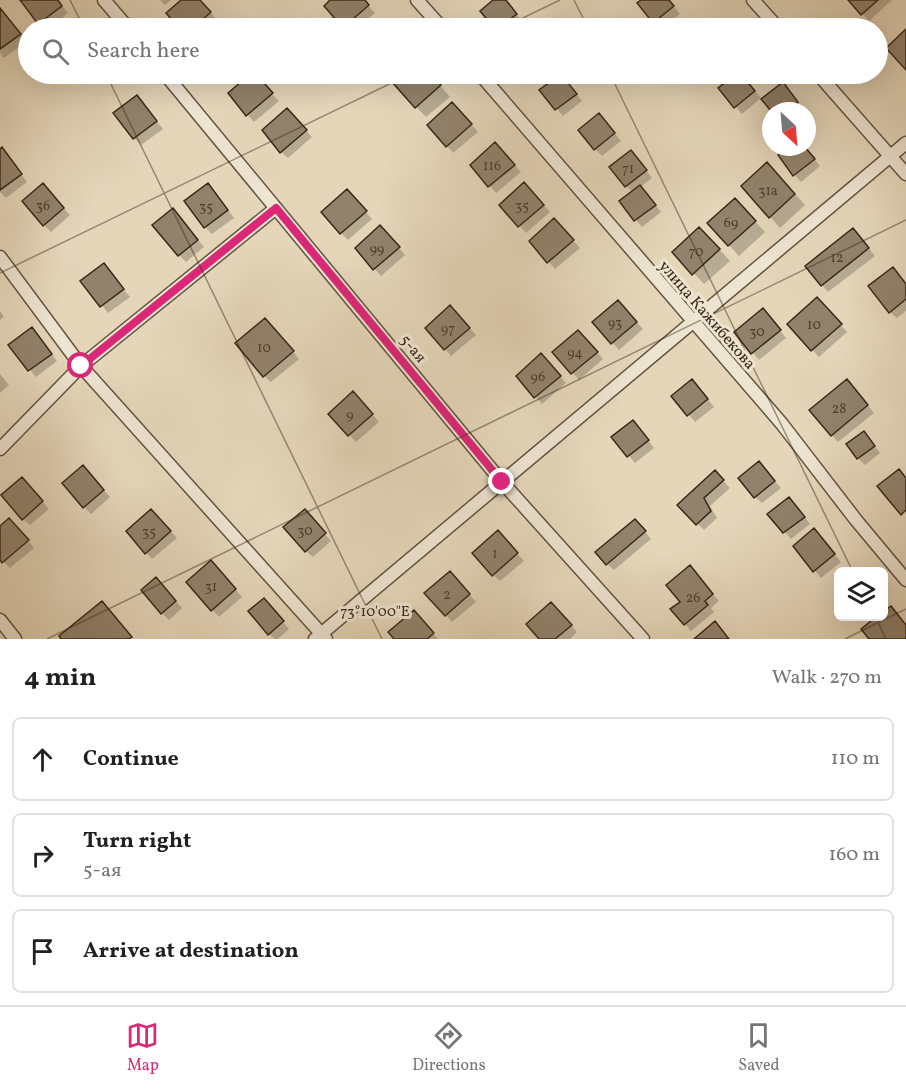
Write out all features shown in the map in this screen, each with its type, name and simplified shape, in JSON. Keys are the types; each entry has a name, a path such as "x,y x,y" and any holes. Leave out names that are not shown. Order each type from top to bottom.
{"street":[{"path":"104,0 119,18"},
{"path":"417,0 433,18"},
{"path":"753,0 769,18"},
{"name":"5-ая","path":"173,84 502,482 643,639"},
{"name":"улица Кажибекова","path":"489,84 782,424 856,520 906,580"},
{"path":"827,84 906,174"},
{"path":"0,257 81,366 321,637 906,143"},
{"path":"0,449 81,366 276,208"},
{"path":"0,620 15,639"}],"building":[{"path":"20,0 58,0 62,6 46,18 34,18"},
{"path":"181,0 200,0 211,12 204,18 170,18 166,13"},
{"path":"330,0 365,0 369,5 354,18 334,18 324,6"},
{"path":"493,0 506,0 517,14 512,18 486,18 480,11"},
{"path":"641,0 669,0 674,6 659,18 649,18 637,3"},
{"path":"848,0 878,0 861,15"},
{"path":"0,8 18,30 18,36 0,49"},
{"path":"906,29 906,70 888,50 888,46"},
{"path":"238,84 265,84 273,93 246,116 228,93"},
{"path":"394,84 440,84 441,85 415,108"},
{"path":"547,84 569,84 577,94 555,110 539,90"},
{"path":"723,84 749,84 755,91 734,108 718,88"},
{"path":"780,84 784,84 798,102 764,102 761,99"},
{"path":"137,95 157,121 133,139 113,113"},
{"path":"452,102 472,124 446,147 427,125"},
{"path":"287,108 307,130 280,153 262,130"},
{"path":"599,113 615,133 594,150 578,130"},
{"path":"495,142 515,165 488,187 470,165"},
{"path":"2,147 22,174 0,190 0,149"},
{"path":"631,150 647,170 625,187 609,167"},
{"path":"779,156 812,156 815,159 793,176"},
{"path":"767,162 795,194 769,218 741,186"},
{"path":"524,182 544,205 518,227 499,205"},
{"path":"43,183 64,208 43,226 22,201"},
{"path":"208,183 228,210 204,228 184,201"},
{"path":"640,185 656,205 634,221 619,201"},
{"path":"347,189 367,211 340,234 321,212"},
{"path":"735,198 756,221 728,246 707,223"},
{"path":"173,208 198,240 178,256 152,225"},
{"path":"554,218 574,240 547,263 529,241"},
{"path":"380,225 400,247 373,270 355,248"},
{"path":"699,227 720,249 692,275 672,252"},
{"path":"853,228 869,248 821,286 805,266"},
{"path":"104,263 124,289 100,307 80,281"},
{"path":"893,267 906,284 906,299 889,313 868,286"},
{"path":"817,297 842,324 811,351 787,324"},
{"path":"618,300 637,322 611,344 592,322"},
{"path":"450,305 470,328 444,350 425,328"},
{"path":"763,308 781,330 751,354 734,332"},
{"path":"265,318 294,351 263,377 235,343"},
{"path":"32,327 52,354 28,371 8,345"},
{"path":"578,330 598,352 571,374 552,352"},
{"path":"541,353 561,376 534,398 516,376"},
{"path":"692,379 708,399 687,416 671,396"},
{"path":"847,379 868,405 831,436 809,410"},
{"path":"353,391 373,414 348,436 328,414"},
{"path":"633,420 649,440 627,457 611,437"},
{"path":"864,431 875,446 857,459 846,444"},
{"path":"759,461 775,481 754,498 738,478"},
{"path":"83,465 104,490 83,508 62,483"},
{"path":"899,469 906,478 906,510 901,515 877,486"},
{"path":"715,470 724,480 704,498 711,511 696,525 677,505"},
{"path":"22,477 43,501 22,520 1,495"},
{"path":"789,497 805,517 783,533 767,514"},
{"path":"151,509 171,531 145,554 126,531"},
{"path":"305,509 326,533 305,552 283,527"},
{"path":"9,518 29,540 2,563 0,560 0,526"},
{"path":"635,519 646,531 606,565 595,552"},
{"path":"814,528 835,554 813,572 793,546"},
{"path":"498,530 518,553 492,576 472,553"},
{"path":"211,560 236,589 211,611 186,582"},
{"path":"690,565 713,594 705,601 708,605 684,625 670,609 680,602 666,585"},
{"path":"450,571 470,594 445,616 424,593"},
{"path":"156,577 176,601 161,614 141,590"},
{"path":"264,598 284,621 268,635 248,611"},
{"path":"102,601 132,637 129,639 61,639 59,636"},
{"path":"551,602 572,625 555,639 539,639 526,624"},
{"path":"891,606 906,625 906,639 869,639 861,629 871,621 888,621 888,608"},
{"path":"414,610 434,633 427,639 394,639 388,632"},
{"path":"715,621 729,639 694,639"}],"route":[{"path":"81,366 276,208 502,482"}]}
